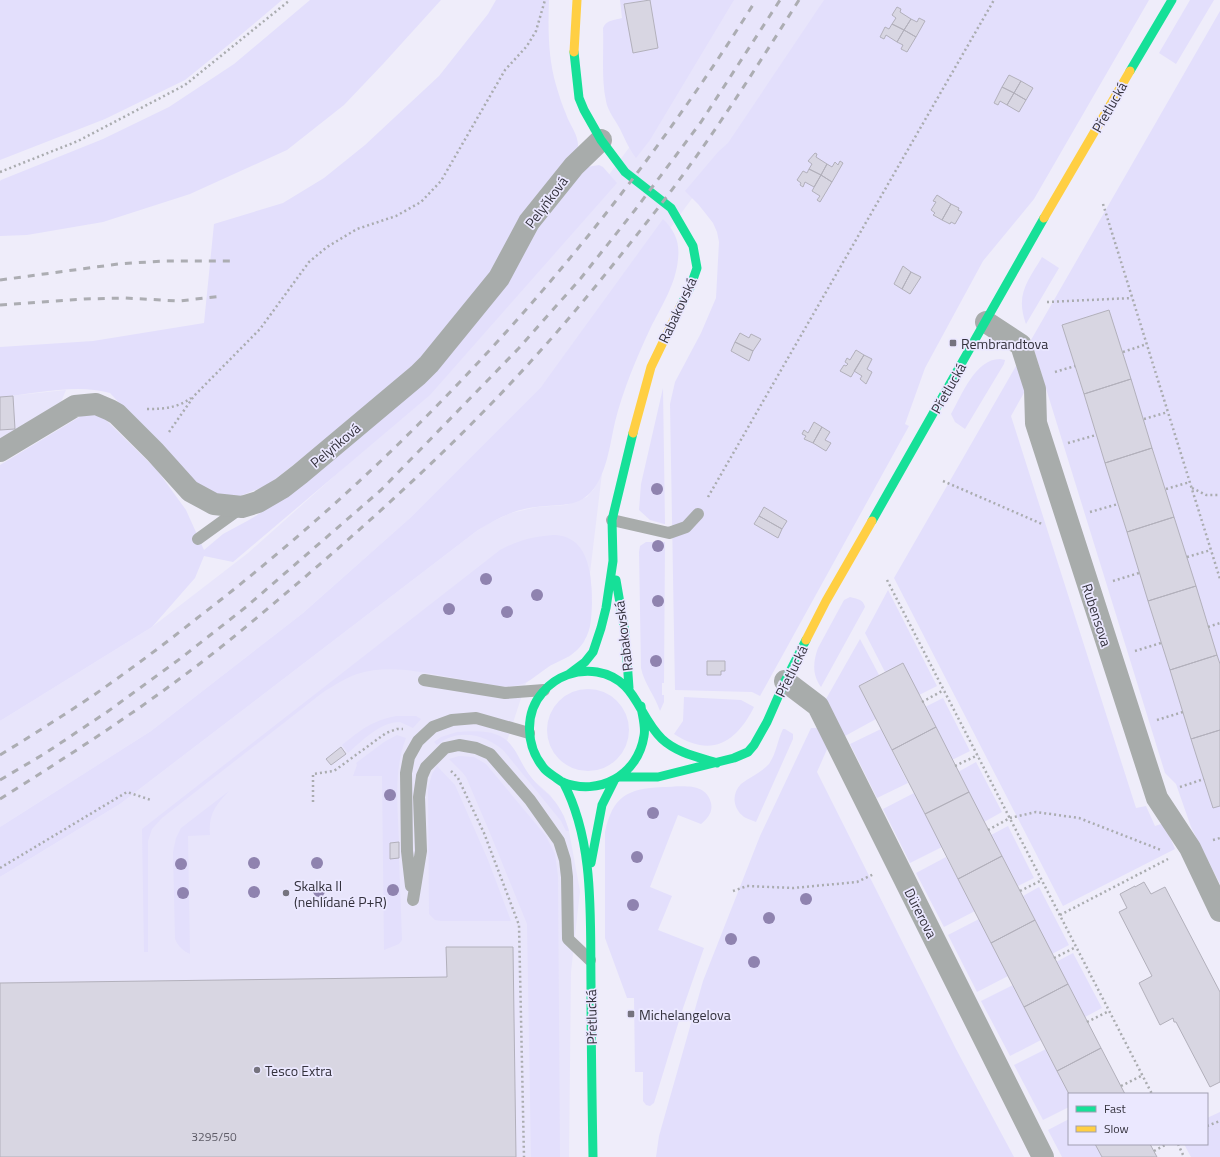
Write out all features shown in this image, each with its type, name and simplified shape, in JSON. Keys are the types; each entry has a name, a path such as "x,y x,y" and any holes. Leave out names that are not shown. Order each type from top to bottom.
{"main road":[{"name":"Rabakovská","path":"576,0 574,56 579,98 584,110 601,140 625,172 671,208 693,246 697,268 690,288 651,367 635,423 612,520 613,561 625,632 629,688"},
{"name":"Přetlucká","path":"617,779 671,775 740,756 752,748 759,738 785,681 830,595 1031,241 1172,0"},
{"name":"Rabakovská","path":"569,674 585,662 593,652 606,608 613,561"},
{"name":"Přetlucká","path":"641,706 646,733 643,747 634,764 617,779 607,784 590,788 572,786 563,782 548,772 541,765 533,750 529,734 529,725 533,708 544,690 552,682 569,674 579,671 600,672 617,679 629,688 641,706 651,726 662,740 684,752 717,763"},
{"name":"Přetlucká","path":"589,876 602,805 617,779"},
{"name":"Přetlucká","path":"563,782 570,797 580,830 589,876 593,1157"}],"street":[{"name":"Pelyňková","path":"0,451 75,406 96,404 117,414 155,452 190,491 214,504 242,507 258,502 294,479 418,375 429,364 499,278 529,222 574,166 601,140"},
{"name":"Rubensova","path":"986,322 1021,345 1035,389 1036,423 1157,798 1182,852 1220,911"},
{"name":"Dürerova","path":"785,681 818,706 1043,1157"}],"lane":[{"path":"198,539 242,507"},
{"path":"612,520 668,533 686,527 698,514"},
{"path":"424,680 505,693 544,690"},
{"path":"529,734 476,718 452,720 433,727 418,741 409,757 405,792 407,851 413,900 421,851 419,797 422,776 426,767 446,748 459,745 476,748 490,754 530,800 559,841 567,877 568,939 590,961"}],"path":[{"path":"0,168 1,171 99,131 185,85 290,0"},
{"path":"155,452 194,396 260,329 309,262 327,247 357,229 396,216 421,202 441,181 505,70 528,46 536,31 545,0"},
{"path":"698,514 994,0"},
{"path":"1103,204 1220,579"},
{"path":"1047,302 1132,298"},
{"path":"1122,352 1147,344"},
{"path":"1062,370 1075,366"},
{"path":"110,410 164,409 182,404 194,396"},
{"path":"1144,419 1168,412"},
{"path":"1084,438 1096,435"},
{"path":"943,481 1072,536"},
{"path":"1166,489 1190,482"},
{"path":"1191,488 1206,494 1220,495"},
{"path":"1105,508 1118,504"},
{"path":"1187,557 1211,550"},
{"path":"1128,576 1139,573"},
{"path":"888,580 1152,1093"},
{"path":"1208,627 1220,624"},
{"path":"1149,646 1161,643"},
{"path":"922,702 944,690"},
{"path":"1170,716 1183,712"},
{"path":"313,802 313,774 334,771 386,733 396,729 405,729"},
{"path":"955,766 978,755"},
{"path":"448,768 458,778 484,833 520,925 524,1157"},
{"path":"1192,784 1204,780"},
{"path":"0,868 126,792 151,800"},
{"path":"988,830 1010,818 1036,812 1079,818 1182,852"},
{"path":"1060,915 1182,852 1220,838"},
{"path":"733,891 748,886 793,888 857,882 896,863"},
{"path":"1020,892 1042,880"},
{"path":"1054,958 1076,947"},
{"path":"1087,1022 1109,1011"},
{"path":"1121,1086 1143,1075"},
{"path":"1208,1126 1220,1121"},
{"path":"1154,1151 1165,1145"},
{"path":"1178,1145 1184,1157"}],"shaded area":[{"path":"0,0 282,0 185,80 105,119 0,160"},
{"path":"310,0 441,0 344,105 287,150 190,194 103,222 27,235 0,236 1,180 103,139 169,107 234,64"},
{"path":"496,0 549,0 549,43 551,64 563,107 576,135 578,148 493,272 420,365 268,485 240,496 211,494 191,480 110,393 97,390 70,389 0,397 0,347 93,341 204,323 214,224 283,203 324,178 365,145 439,76 488,14"},
{"path":"620,0 647,0 625,4 634,53 658,48 650,0 734,0 650,140 636,158 608,109 604,92 603,28 606,23 622,18"},
{"path":"730,0 825,0 704,182 666,234 541,387 410,518 303,613 151,731 0,827 0,721 152,627 248,553 358,455 602,184 640,133"},
{"path":"824,0 1149,0 1034,199 983,261 925,368 905,424 909,426 760,696 752,692 675,690 670,404 675,382 701,333 716,298 719,242 713,223 698,204 685,191 718,152 728,143"},
{"path":"1190,0 1214,0 1176,64 1159,53"},
{"path":"1220,11 1220,664 1109,310 1062,325 1170,670 1220,806 1220,884 1191,827 1176,784 1165,773 1031,340"},
{"path":"599,165 603,167 617,183 430,395 233,562 204,556 195,578 152,627 0,721 0,465 86,413 93,412 105,419 157,470 186,510 204,550 223,534 273,505 423,381 534,225 587,167"},
{"path":"663,219 674,232 676,237 678,247 677,268 671,286 645,340 626,386 618,410 603,471 594,488 588,495 570,504 528,508 513,512 478,530 120,804 0,877 0,827 151,731 303,613 410,518 541,387"},
{"path":"1042,257 1059,268 1026,324 1022,304 1023,296 1028,281"},
{"path":"1000,359 1005,360 1004,364 965,429 955,422 951,414 976,371 991,361"},
{"path":"1016,366 1019,369 1025,391 1011,416 1136,808 1146,806 1155,826 1164,823 1175,849 1063,906 894,578"},
{"path":"663,388 665,524 650,520 639,510 641,484"},
{"path":"66,390 61,402 52,411 0,443 0,397"},
{"path":"602,473 590,573 592,595 591,618 584,642 570,656 551,665 526,683 507,741 516,752 521,764 531,778 550,795 564,816 569,831 580,891 571,972 569,1157 0,1157 0,877 120,804 478,530 511,513 537,507 566,505 587,497 594,489"},
{"path":"553,535 565,537 574,542 581,549 586,558 589,569 592,592 591,622 587,636 581,646 573,654 548,667 531,680 520,685 498,686 422,672 390,669 368,671 357,674 322,693 162,818 152,829 148,841 148,952 144,952 142,829 500,550 525,540"},
{"path":"646,542 665,542 664,683 662,683 662,695 664,695 664,702 660,711 642,674 641,668 639,552 640,546"},
{"path":"888,590 937,686 919,695 885,672 865,633"},
{"path":"850,597 861,601 865,607 821,687 816,678 814,668 818,648 844,600"},
{"path":"860,639 879,675 859,686 876,719 845,736 826,699"},
{"path":"580,689 596,689 611,696 622,707 629,722 629,738 626,746 617,759 604,768 596,771 580,771 565,764 554,753 547,738 547,722 554,707 565,696"},
{"path":"684,697 741,700 754,707 739,730 731,738 721,743 700,745 687,741 674,734 683,721"},
{"path":"943,698 970,751 952,760 925,707"},
{"path":"396,716 416,716 421,719 413,728 400,722 379,728 348,753 342,745 373,723"},
{"path":"811,728 821,728 828,747 817,772 956,1049 1014,1157 656,1157 659,1136 703,981 760,836"},
{"path":"783,729 793,734 793,739 756,822 744,817 737,810 735,801 736,792 741,784 763,770 769,764 774,755"},
{"path":"881,729 908,783 877,798 850,744"},
{"path":"473,731 495,734 510,744 533,780 552,798 558,806 569,831 566,831 561,821 504,751 497,745 488,740 471,735 454,736 437,745 434,742 441,737 457,732"},
{"path":"397,735 406,738 399,763 397,790 399,842 390,843 390,858 399,858 402,940 399,944 384,950 382,776 353,776 357,765 356,763 384,742"},
{"path":"459,756 474,757 486,764 546,836 555,854 558,876 560,1157 531,1157 527,924 466,777 449,759"},
{"path":"976,762 1002,812 984,822 958,772"},
{"path":"437,766 455,785 488,860 511,921 441,921 435,920 429,914 428,789 432,774"},
{"path":"684,786 698,788 704,791 708,796 711,803 711,809 709,815 701,824 678,815 650,887 672,896 658,930 704,948 682,1011 654,1103 650,1106 646,1105 643,1101 643,1072 635,1072 634,998 627,998 605,938 605,832 612,810 617,802 623,797 639,790"},
{"path":"229,791 214,810 210,821 210,835 188,836 190,954 181,948 175,939 173,852 176,838 181,828"},
{"path":"914,793 942,847 910,863 883,809"},
{"path":"1008,826 1034,878 1018,886 991,835"},
{"path":"946,857 975,911 944,927 916,873"},
{"path":"1039,887 1069,945 1052,954 1023,896"},
{"path":"979,919 1008,976 977,992 948,935"},
{"path":"1073,953 1102,1008 1085,1017 1056,962"},
{"path":"1013,985 1041,1040 1010,1056 981,1001"},
{"path":"1046,1049 1068,1093 1068,1108 1043,1120 1014,1065"},
{"path":"1220,1112 1220,1157 1191,1157 1185,1145 1208,1145 1208,1118"},
{"path":"1068,1120 1068,1145 1096,1145 1102,1157 1062,1157 1048,1130"}],"building":[{"path":"650,0 658,48 633,53 624,4"},
{"path":"897,7 901,9 900,12 911,19 904,30 892,24 896,18 892,15"},
{"path":"919,18 925,21 916,37 904,30 911,19 917,22"},
{"path":"892,24 904,30 897,42 886,35 884,39 880,37 885,27 889,29"},
{"path":"904,30 916,37 907,52 901,49 903,45 897,42"},
{"path":"1009,75 1021,81 1014,93 1002,87"},
{"path":"1021,81 1033,88 1026,100 1014,93"},
{"path":"1002,87 1014,93 1007,105 1000,101 998,105 994,103"},
{"path":"1014,93 1026,100 1019,112 1007,105"},
{"path":"815,153 817,154 816,157 827,164 821,175 809,169 812,164 808,161"},
{"path":"840,161 843,163 832,182 821,175 827,164 832,167 835,162 838,165"},
{"path":"809,169 821,175 814,187 805,182 803,187 797,180 803,171 807,173"},
{"path":"821,175 832,182 820,202 817,200 820,196 812,191"},
{"path":"937,195 951,204 942,220 933,215 935,213 931,210 936,202 933,201"},
{"path":"951,204 959,208 958,210 962,212 955,224 951,222 950,224 942,220"},
{"path":"903,266 911,272 902,289 894,284"},
{"path":"911,272 921,277 910,294 902,289"},
{"path":"1109,310 1131,379 1084,394 1062,325"},
{"path":"740,333 749,338 751,334 761,339 753,351 735,342"},
{"path":"735,342 753,351 749,361 731,351"},
{"path":"856,350 864,355 851,377 840,371 844,365 846,366 848,364 845,362 847,358 850,360"},
{"path":"864,355 872,359 867,369 872,372 866,384 860,379 862,376 854,371"},
{"path":"1131,379 1152,448 1105,463 1084,394"},
{"path":"13,396 15,429 0,430 0,397"},
{"path":"814,422 822,427 813,443 804,439 806,436 802,434 804,430 808,433"},
{"path":"822,427 830,432 825,440 831,443 826,451 813,443"},
{"path":"1152,448 1174,517 1127,532 1105,463"},
{"path":"764,507 787,521 782,529 759,516"},
{"path":"759,516 782,529 778,538 754,524"},
{"path":"1174,517 1196,586 1148,601 1127,532"},
{"path":"1196,586 1217,655 1170,670 1148,601"},
{"path":"1217,655 1220,664 1220,730 1191,739 1170,670"},
{"path":"707,661 725,661 725,671 721,671 721,675 707,675"},
{"path":"903,663 936,727 892,750 859,686"},
{"path":"936,727 969,792 925,814 892,750"},
{"path":"1220,730 1220,806 1213,808 1191,739"},
{"path":"341,747 346,754 331,765 326,759"},
{"path":"969,792 1002,856 958,879 925,814"},
{"path":"399,842 399,858 390,859 390,843"},
{"path":"1002,856 1035,920 991,943 958,879"},
{"path":"1144,882 1151,894 1165,887 1220,992 1220,1082 1210,1087 1176,1022 1174,1022 1173,1018 1160,1025 1139,983 1152,976 1119,912 1127,908 1120,894"},
{"path":"1035,920 1068,984 1024,1007 991,943"},
{"name":"Tesco Extra","path":"446,947 513,947 516,1157 0,1157 0,983 447,977"},
{"path":"1068,984 1101,1048 1057,1071 1024,1007"},
{"path":"1101,1048 1124,1093 1068,1093 1057,1071"},
{"path":"1096,1145 1151,1145 1157,1157 1102,1157"}],"railway":[{"path":"0,755 91,697 196,619 278,553 356,484 432,411 504,335 572,255 637,173 699,88 756,0"},
{"path":"0,780 44,754 107,712 181,658 246,607 381,490 519,348 581,278 635,210 701,122 780,0"},
{"path":"0,799 73,753 120,721 216,651 324,561 447,449 505,389 562,326 668,195 726,113 799,0"},
{"path":"0,280 118,264 163,261 232,261"},
{"path":"0,305 84,299 124,298 179,301 223,296"}],"traffic: fast":[{"path":"1130,71 1172,0"},
{"path":"574,52 579,98 601,140 625,172 671,208 693,246 697,268 690,288 681,305"},
{"path":"872,521 1044,218"},
{"path":"569,674 585,662 593,652 601,628 606,608 613,561 612,520 633,433"},
{"path":"616,580 625,632 629,688"},
{"path":"620,777 658,777 734,758 748,752 754,745 767,722 785,681 806,640"},
{"path":"641,706 641,710 644,721 644,736 640,750 634,762 625,772 615,779 590,787 576,786 562,782 544,768 537,759 533,749 530,730 530,719 537,700 548,686 561,678 567,675 589,671 610,676 621,682 629,690 635,699 641,709 647,719 654,730 668,744 688,754 717,763"},
{"path":"591,863 602,805 614,781"},
{"path":"563,782 573,805 581,830 589,881 591,933 593,1157"}],"traffic: slow":[{"path":"574,52 577,0"},
{"path":"1044,218 1130,71"},
{"path":"633,433 651,367 681,305"},
{"path":"806,640 826,601 872,521"}],"place":[{"name":"Rembrandtova","path":"953,343"},
{"name":"Skalka II (nehlídané P+R)","path":"286,893"},
{"name":"Michelangelova","path":"631,1014"},
{"name":"Tesco Extra","path":"257,1070"}]}
